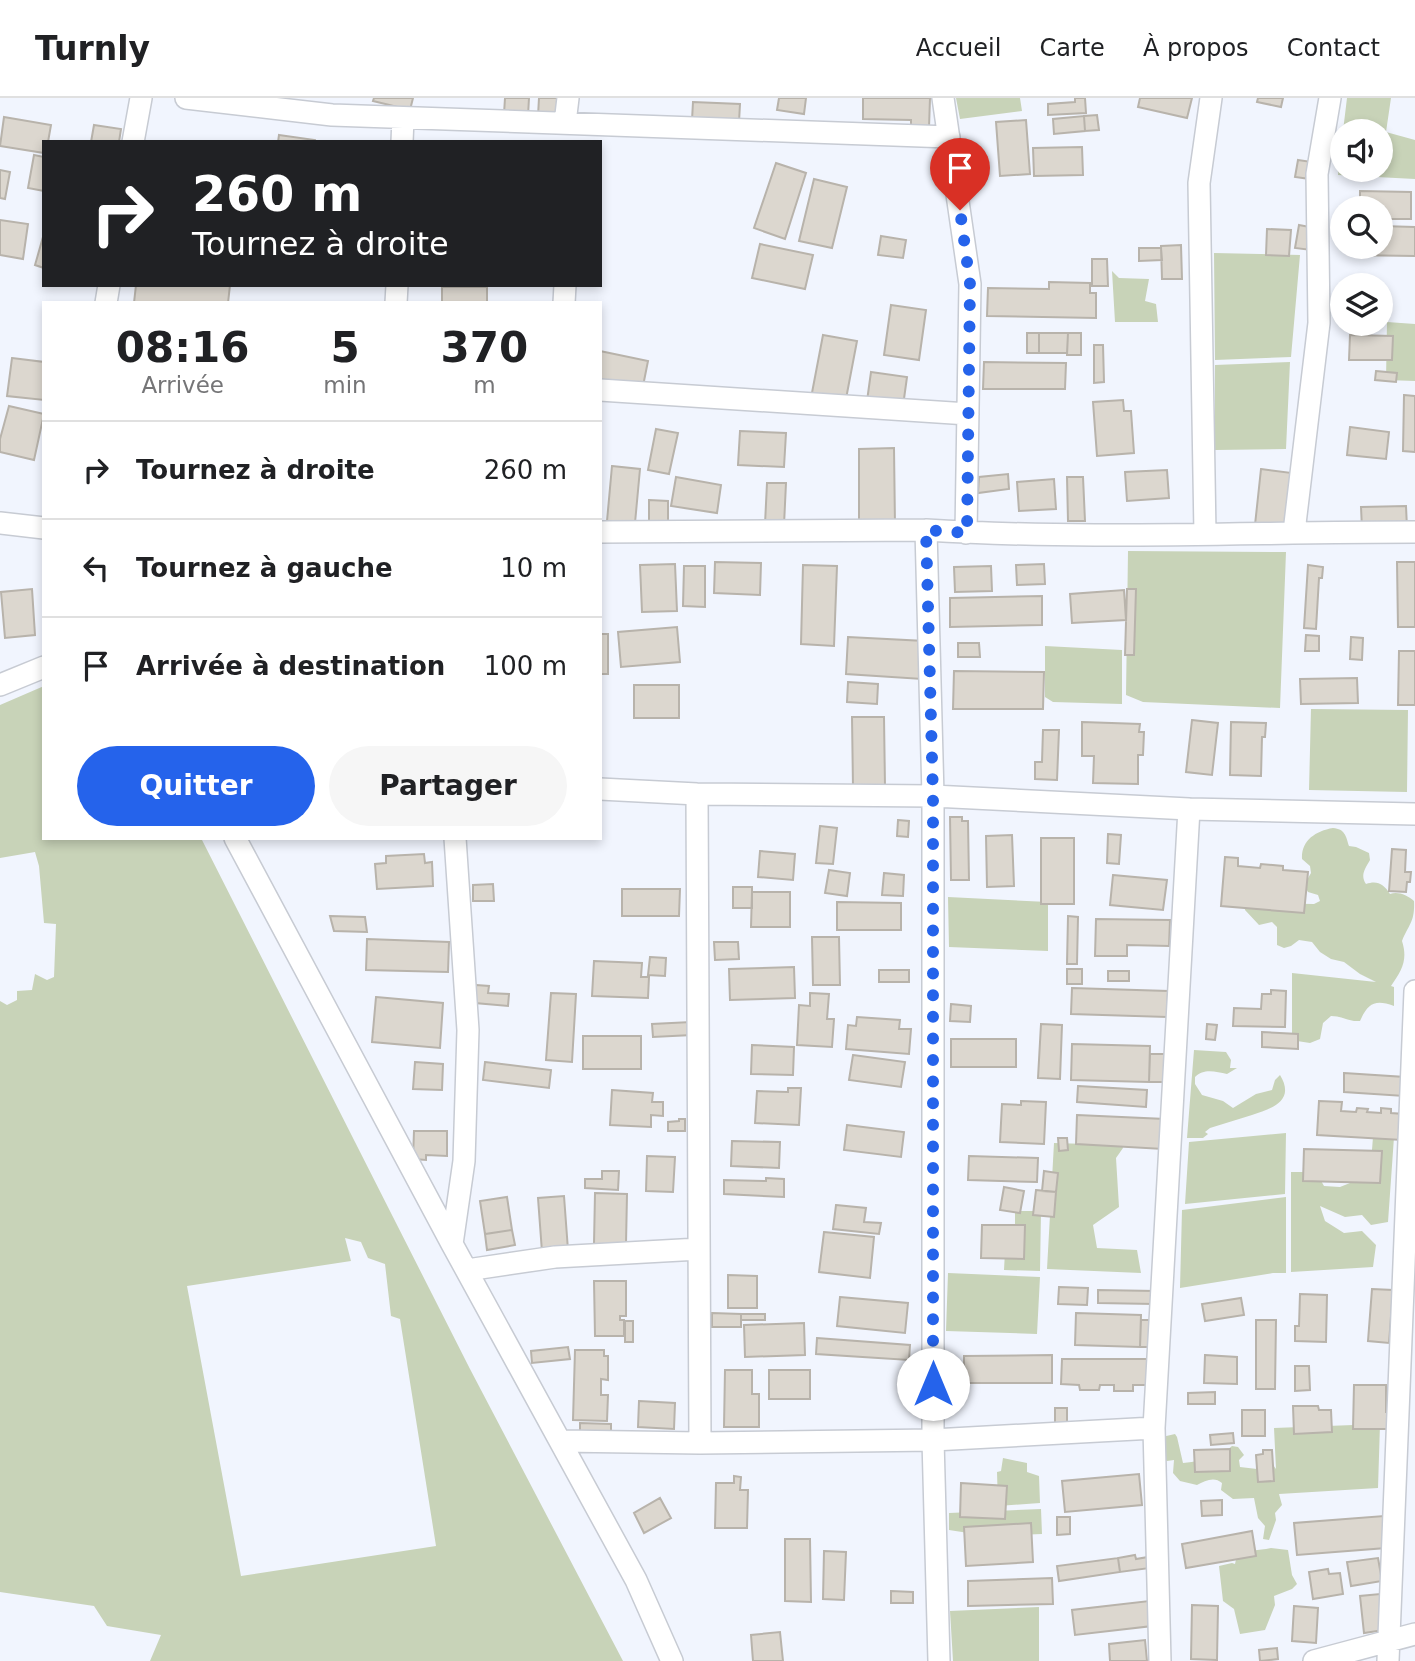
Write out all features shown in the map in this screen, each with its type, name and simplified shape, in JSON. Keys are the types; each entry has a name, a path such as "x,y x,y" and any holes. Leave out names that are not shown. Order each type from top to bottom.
{"street":[{"path":"133,140 141,98"},
{"path":"186,98 334,107 403,118 574,130 949,137"},
{"path":"568,98 574,130"},
{"path":"943,98 970,284 967,533"},
{"path":"1205,534 1199,183 1212,98"},
{"path":"1294,532 1319,323 1317,174 1330,98"},
{"path":"402,140 403,118"},
{"path":"602,390 968,414"},
{"path":"0,523 42,528"},
{"path":"926,530 933,796 933,1440 939,1661"},
{"path":"602,532 1415,532"},
{"path":"0,685 42,668"},
{"path":"602,789 697,794 933,796 1189,809 1415,814"},
{"path":"697,794 700,1443"},
{"path":"1160,1661 1154,1428 1189,809"},
{"path":"236,840 452,1244 636,1580 672,1661"},
{"path":"452,1244 464,1161 468,1031 455,840"},
{"path":"1388,1651 1415,991"},
{"path":"467,1270 555,1257 699,1250"},
{"path":"561,1441 700,1443 933,1440 1154,1428"},
{"path":"1314,1661 1388,1651 1415,1634"}],"green space":[{"path":"956,98 1020,98 1022,111 960,119"},
{"path":"1347,98 1391,98 1388,119 1344,119"},
{"path":"1393,134 1415,140 1415,179 1393,178"},
{"path":"1214,253 1300,255 1291,357 1215,360"},
{"path":"1112,271 1119,278 1149,279 1145,301 1156,304 1158,322 1115,322"},
{"path":"1393,322 1415,324 1415,381 1386,380 1387,336 1393,336"},
{"path":"1290,362 1286,449 1215,450 1215,365"},
{"path":"1128,551 1286,552 1280,708 1143,702 1126,695"},
{"path":"1045,646 1122,650 1122,704 1053,702 1045,697"},
{"path":"42,687 42,840 202,840 470,1369 623,1661 150,1661 161,1635 107,1626 94,1606 0,1592 0,1001 7,1005 17,1000 17,991 32,990 35,974 47,980 54,977 56,924 44,923 39,866 35,852 0,858 0,705","holes":["345,1238 361,1242 368,1258 385,1264 391,1316 400,1319 436,1546 241,1576 187,1286 351,1261"]},
{"path":"1311,709 1408,710 1407,792 1309,790"},
{"path":"1333,828 1343,831 1349,846 1369,853 1370,860 1363,875 1366,884 1377,883 1383,885 1390,894 1399,893 1408,897 1414,901 1414,914 1402,941 1403,965 1391,986 1394,987 1394,1006 1373,1004 1360,1021 1331,1016 1323,1023 1320,1039 1310,1043 1297,1041 1292,1035 1292,973 1376,982 1344,962 1331,959 1320,952 1312,942 1299,940 1284,948 1277,945 1277,927 1272,922 1259,925 1245,910 1244,903 1314,904 1320,901 1318,895 1308,892 1304,885 1311,873 1310,866 1302,859 1302,853 1310,838"},
{"path":"948,897 1048,902 1048,951 949,947"},
{"path":"1194,1050 1226,1052 1231,1060 1230,1068 1237,1068 1227,1074 1210,1071 1195,1077 1195,1084 1202,1095 1223,1101 1233,1108 1256,1094 1272,1090 1280,1075 1285,1091 1283,1098 1267,1110 1210,1128 1203,1138 1187,1138"},
{"path":"1286,1133 1285,1194 1185,1204 1189,1142"},
{"path":"1373,1137 1394,1137 1388,1222 1371,1225 1362,1215 1345,1217 1320,1206 1325,1221 1344,1233 1362,1231 1376,1245 1373,1267 1291,1272 1291,1172 1316,1172 1324,1186 1340,1187 1370,1175"},
{"path":"1054,1143 1122,1145 1123,1148 1116,1158 1119,1207 1093,1225 1097,1248 1137,1250 1141,1273 1047,1269"},
{"path":"1286,1197 1286,1273 1180,1288 1182,1210"},
{"path":"1015,1211 1041,1211 1040,1271 1004,1270 1005,1251 1015,1251"},
{"path":"948,1273 1040,1277 1037,1334 946,1331"},
{"path":"1380,1424 1378,1488 1279,1494 1282,1505 1275,1513 1276,1520 1269,1540 1263,1539 1265,1526 1258,1518 1254,1498 1233,1499 1221,1490 1222,1483 1216,1480 1197,1485 1180,1481 1173,1473 1174,1460 1167,1461 1161,1457 1162,1437 1175,1434 1183,1463 1215,1457 1232,1446 1238,1447 1244,1455 1239,1460 1240,1467 1257,1469 1259,1475 1266,1464 1273,1465 1276,1469 1274,1428"},
{"path":"1003,1458 1027,1463 1027,1472 1039,1476 1040,1503 998,1506 997,1472 1001,1471"},
{"path":"1041,1509 1042,1534 988,1536 949,1530 949,1513"},
{"path":"1271,1548 1288,1550 1292,1575 1297,1584 1292,1589 1274,1596 1275,1605 1265,1630 1240,1634 1234,1609 1223,1601 1219,1566 1235,1564 1237,1555 1242,1553"},
{"path":"1039,1607 1039,1661 953,1661 950,1611"}],"building":[{"path":"374,98 413,98 410,110 373,101"},
{"path":"505,98 529,98 528,116 504,114"},
{"path":"539,98 564,98 563,118 538,116"},
{"path":"779,98 806,98 804,114 777,110"},
{"path":"863,98 930,98 929,128 911,128 911,120 863,119"},
{"path":"1075,98 1085,98 1086,113 1048,115 1048,104 1075,102"},
{"path":"1140,98 1192,98 1187,118 1138,107"},
{"path":"1258,98 1283,98 1281,107 1257,102"},
{"path":"693,102 740,104 739,122 692,120"},
{"path":"1097,115 1099,130 1085,131 1084,116"},
{"path":"1084,116 1085,131 1054,134 1053,119"},
{"path":"4,117 51,125 48,140 42,140 42,153 0,146"},
{"path":"1026,120 1030,174 1000,176 996,122"},
{"path":"94,125 121,129 119,140 91,140"},
{"path":"279,135 315,140 278,140"},
{"path":"1082,147 1083,175 1034,176 1033,148"},
{"path":"34,155 42,157 42,191 28,188"},
{"path":"1298,160 1312,162 1310,179 1295,177"},
{"path":"776,163 806,173 785,239 754,228"},
{"path":"0,170 10,172 5,199 0,198"},
{"path":"814,179 847,187 832,248 799,241"},
{"path":"1360,191 1411,192 1411,219 1393,219 1393,196 1360,196"},
{"path":"0,220 28,224 23,259 0,255"},
{"path":"1299,225 1315,228 1311,250 1295,248"},
{"path":"1393,226 1415,227 1415,256 1393,256"},
{"path":"1267,229 1291,230 1289,256 1266,255"},
{"path":"881,236 906,240 903,258 878,255"},
{"path":"42,240 42,267 35,265"},
{"path":"760,244 813,255 805,289 752,278"},
{"path":"1181,245 1182,279 1162,279 1161,246"},
{"path":"1139,248 1161,248 1162,260 1139,261"},
{"path":"1092,259 1107,259 1108,286 1092,286"},
{"path":"1049,282 1090,283 1090,293 1096,293 1096,318 987,316 988,288 1049,289"},
{"path":"136,287 230,287 228,301 134,301"},
{"path":"442,287 487,287 487,301 442,301"},
{"path":"891,305 926,310 919,360 884,355"},
{"path":"1027,333 1039,333 1039,353 1027,353"},
{"path":"1039,333 1068,333 1067,353 1039,353"},
{"path":"1068,333 1081,333 1081,355 1067,355"},
{"path":"823,335 857,341 845,404 811,398"},
{"path":"1350,336 1393,336 1392,360 1349,360"},
{"path":"1094,345 1103,345 1104,382 1094,383"},
{"path":"602,351 648,361 642,391 602,382"},
{"path":"12,358 42,362 42,400 7,396"},
{"path":"984,362 1066,363 1065,389 983,389"},
{"path":"1376,371 1397,373 1396,382 1375,380"},
{"path":"871,372 907,377 903,406 867,401"},
{"path":"1404,395 1415,396 1415,452 1403,451"},
{"path":"1123,400 1124,411 1131,411 1134,453 1097,456 1093,402"},
{"path":"9,406 42,414 34,460 0,452 0,439"},
{"path":"1350,427 1389,432 1386,459 1347,455"},
{"path":"656,429 678,433 669,474 648,470"},
{"path":"740,431 786,433 784,467 738,465"},
{"path":"894,448 895,526 859,527 859,449"},
{"path":"612,466 640,469 635,523 607,521"},
{"path":"1261,469 1292,473 1285,529 1255,525"},
{"path":"1167,470 1169,498 1127,501 1125,472"},
{"path":"1008,474 1009,489 978,493 979,477"},
{"path":"676,477 721,485 717,513 671,506"},
{"path":"1067,477 1083,477 1085,521 1068,521"},
{"path":"1054,479 1056,509 1019,511 1017,482"},
{"path":"767,483 786,483 784,525 765,524"},
{"path":"649,500 668,501 668,525 649,525"},
{"path":"1406,506 1407,528 1362,529 1361,507"},
{"path":"715,562 761,563 760,595 714,593"},
{"path":"1397,562 1415,562 1415,627 1398,627"},
{"path":"675,564 677,611 642,612 640,565"},
{"path":"1044,564 1045,584 1017,585 1016,565"},
{"path":"803,565 837,566 834,646 801,644"},
{"path":"1308,565 1323,567 1322,578 1319,578 1316,629 1304,628"},
{"path":"684,566 705,566 705,607 683,606"},
{"path":"991,566 992,591 955,592 954,567"},
{"path":"32,589 35,635 5,638 1,592"},
{"path":"1127,589 1136,589 1134,655 1125,655"},
{"path":"1124,590 1126,620 1072,623 1070,594"},
{"path":"1042,596 1042,625 950,627 950,598"},
{"path":"677,627 680,662 621,667 618,632"},
{"path":"602,634 608,634 608,674 602,674"},
{"path":"1306,635 1319,636 1319,651 1305,651"},
{"path":"848,637 925,641 922,679 846,674"},
{"path":"1351,637 1363,638 1362,660 1350,659"},
{"path":"958,643 979,643 980,657 958,657"},
{"path":"1399,651 1415,651 1415,705 1398,705"},
{"path":"954,671 1044,672 1043,709 953,709"},
{"path":"1357,678 1358,703 1301,704 1300,679"},
{"path":"848,682 878,684 877,704 847,702"},
{"path":"634,685 679,685 679,718 634,718"},
{"path":"852,717 884,717 885,787 853,788"},
{"path":"1192,720 1218,723 1212,775 1186,772"},
{"path":"1082,722 1140,724 1139,732 1144,732 1143,755 1138,755 1138,784 1093,783 1094,756 1082,756"},
{"path":"1231,722 1266,723 1265,737 1262,737 1261,776 1230,775"},
{"path":"1043,730 1059,730 1057,780 1035,779 1035,762 1042,762"},
{"path":"950,817 962,817 962,821 968,821 969,880 951,880"},
{"path":"898,820 909,821 908,837 897,836"},
{"path":"820,826 837,828 833,864 816,863"},
{"path":"1108,834 1121,835 1119,864 1107,863"},
{"path":"1012,835 1014,886 987,887 986,836"},
{"path":"1041,838 1074,838 1074,904 1041,904"},
{"path":"1392,849 1406,850 1405,872 1411,872 1406,892 1389,891"},
{"path":"760,851 795,854 793,880 758,877"},
{"path":"424,854 425,863 432,862 433,886 377,889 375,864 386,863 386,856"},
{"path":"1225,857 1238,858 1238,866 1260,868 1261,864 1283,866 1283,870 1308,872 1304,913 1221,906"},
{"path":"829,870 850,873 847,896 825,893"},
{"path":"884,873 904,875 903,896 882,895"},
{"path":"1113,875 1167,880 1163,910 1110,905"},
{"path":"493,884 494,901 473,901 473,885"},
{"path":"733,887 752,887 752,908 733,908"},
{"path":"622,889 680,889 679,916 622,916"},
{"path":"752,892 790,892 790,927 751,927"},
{"path":"837,902 901,903 901,930 837,930"},
{"path":"330,916 365,917 367,932 334,931"},
{"path":"1068,916 1078,917 1077,964 1067,964"},
{"path":"1096,919 1170,920 1169,946 1127,945 1127,956 1095,956"},
{"path":"812,937 839,937 840,985 813,985"},
{"path":"367,939 449,942 448,972 366,970"},
{"path":"714,942 738,942 739,959 715,960"},
{"path":"650,957 666,958 665,976 648,975"},
{"path":"594,961 642,963 641,977 649,977 648,998 592,996"},
{"path":"794,967 795,998 730,1000 729,969"},
{"path":"1067,969 1082,969 1082,984 1067,984"},
{"path":"879,970 909,970 909,982 879,982"},
{"path":"1108,971 1129,971 1129,981 1108,981"},
{"path":"476,985 489,986 488,993 509,994 508,1006 475,1003"},
{"path":"1072,988 1168,991 1167,1017 1071,1014"},
{"path":"1271,990 1286,991 1285,1027 1233,1026 1234,1008 1261,1009 1262,994 1271,994"},
{"path":"551,993 576,994 572,1062 546,1060"},
{"path":"810,993 829,994 827,1019 834,1019 832,1047 797,1045 799,1005 810,1006"},
{"path":"376,997 443,1003 440,1048 372,1042"},
{"path":"951,1004 971,1006 970,1022 950,1021"},
{"path":"857,1017 900,1020 899,1029 911,1029 909,1054 846,1049 848,1025 856,1026"},
{"path":"691,1022 692,1035 653,1037 652,1024"},
{"path":"1041,1024 1062,1025 1060,1079 1038,1078"},
{"path":"1207,1024 1217,1025 1215,1040 1206,1039"},
{"path":"1262,1032 1298,1034 1298,1049 1262,1047"},
{"path":"583,1036 641,1036 641,1069 583,1069"},
{"path":"951,1039 1016,1039 1016,1067 951,1067"},
{"path":"1072,1044 1150,1046 1149,1082 1071,1080"},
{"path":"752,1045 794,1047 793,1075 751,1074"},
{"path":"1150,1054 1169,1054 1168,1082 1149,1082"},
{"path":"853,1055 905,1062 901,1087 849,1080"},
{"path":"415,1062 443,1064 442,1090 413,1089"},
{"path":"485,1062 551,1070 549,1088 483,1080"},
{"path":"1344,1073 1405,1077 1404,1096 1344,1092"},
{"path":"1078,1086 1147,1090 1146,1107 1077,1102"},
{"path":"788,1088 801,1088 799,1125 755,1123 757,1091 788,1092"},
{"path":"612,1090 653,1093 652,1102 663,1102 663,1116 651,1115 651,1127 610,1125"},
{"path":"1021,1101 1046,1102 1044,1144 1000,1142 1002,1104 1021,1105"},
{"path":"1319,1101 1342,1102 1341,1111 1356,1112 1357,1108 1381,1113 1381,1108 1391,1109 1391,1113 1404,1114 1402,1140 1317,1135"},
{"path":"1077,1115 1165,1119 1163,1149 1076,1144"},
{"path":"685,1119 685,1131 668,1131 668,1122"},
{"path":"847,1125 904,1132 901,1157 844,1150"},
{"path":"414,1131 447,1131 447,1156 426,1155 426,1160 413,1159"},
{"path":"1058,1138 1067,1138 1068,1150 1059,1151"},
{"path":"732,1141 780,1142 779,1168 731,1166"},
{"path":"1304,1149 1382,1151 1380,1183 1303,1181"},
{"path":"647,1156 675,1157 673,1192 646,1191"},
{"path":"969,1156 1038,1158 1037,1182 968,1180"},
{"path":"602,1171 619,1171 618,1190 585,1188 585,1179 602,1179"},
{"path":"1044,1171 1058,1173 1056,1192 1042,1191"},
{"path":"766,1178 784,1179 784,1197 724,1194 724,1180 766,1181"},
{"path":"1004,1187 1024,1191 1020,1213 1000,1210"},
{"path":"1036,1190 1056,1192 1054,1217 1033,1215"},
{"path":"595,1193 627,1194 626,1244 594,1244"},
{"path":"564,1196 568,1250 542,1252 538,1198"},
{"path":"507,1197 512,1230 485,1234 480,1201"},
{"path":"836,1205 866,1208 864,1222 881,1223 879,1234 833,1229"},
{"path":"982,1225 1025,1225 1024,1259 981,1258"},
{"path":"512,1230 515,1245 487,1250 485,1234"},
{"path":"824,1232 874,1237 870,1278 819,1272"},
{"path":"728,1275 757,1276 757,1308 728,1308"},
{"path":"594,1281 626,1281 626,1316 620,1316 620,1320 624,1320 624,1336 595,1336"},
{"path":"1059,1287 1088,1288 1087,1305 1058,1304"},
{"path":"1372,1289 1393,1290 1389,1343 1368,1341"},
{"path":"1098,1290 1155,1291 1154,1304 1098,1303"},
{"path":"1300,1294 1327,1295 1326,1342 1295,1341 1295,1326 1299,1326"},
{"path":"840,1297 908,1303 905,1333 837,1326"},
{"path":"1241,1298 1244,1315 1205,1321 1202,1304"},
{"path":"712,1313 741,1314 741,1327 712,1327"},
{"path":"1076,1313 1141,1315 1140,1347 1075,1345"},
{"path":"741,1314 765,1314 765,1320 741,1320"},
{"path":"1141,1320 1151,1320 1150,1347 1140,1347"},
{"path":"1256,1320 1276,1320 1275,1389 1256,1389"},
{"path":"625,1321 633,1321 633,1342 625,1342"},
{"path":"804,1323 805,1355 745,1357 744,1325"},
{"path":"817,1338 910,1345 909,1360 816,1354"},
{"path":"568,1347 570,1359 532,1363 531,1351"},
{"path":"575,1350 604,1350 604,1356 608,1356 608,1380 601,1379 601,1395 608,1395 607,1421 573,1420"},
{"path":"1052,1355 1052,1383 964,1383 964,1356"},
{"path":"1205,1355 1237,1357 1237,1384 1204,1383"},
{"path":"1062,1359 1152,1359 1152,1385 1133,1385 1133,1391 1114,1391 1114,1385 1100,1385 1099,1390 1080,1390 1079,1385 1061,1384"},
{"path":"1295,1366 1309,1366 1310,1390 1295,1391"},
{"path":"725,1370 752,1370 752,1394 759,1394 759,1427 724,1427"},
{"path":"769,1370 810,1370 810,1399 769,1399"},
{"path":"1354,1385 1386,1385 1386,1412 1391,1412 1391,1429 1353,1429"},
{"path":"1215,1392 1215,1404 1188,1404 1188,1393"},
{"path":"639,1401 675,1403 674,1429 638,1427"},
{"path":"1293,1406 1318,1406 1319,1410 1331,1410 1332,1432 1294,1434"},
{"path":"1055,1408 1067,1408 1067,1429 1055,1429"},
{"path":"1242,1410 1265,1410 1265,1436 1242,1436"},
{"path":"580,1423 611,1424 611,1436 580,1435"},
{"path":"1233,1433 1234,1443 1211,1445 1210,1435"},
{"path":"1230,1449 1230,1471 1195,1472 1194,1450"},
{"path":"1263,1450 1272,1450 1274,1481 1258,1482 1256,1455 1263,1454"},
{"path":"1139,1474 1142,1505 1065,1512 1062,1481"},
{"path":"734,1476 741,1477 740,1490 748,1490 747,1528 715,1528 716,1483 734,1483"},
{"path":"961,1483 1007,1486 1005,1519 960,1517"},
{"path":"660,1498 671,1518 644,1533 634,1513"},
{"path":"1222,1500 1222,1515 1202,1516 1201,1501"},
{"path":"1384,1516 1386,1548 1297,1555 1294,1523"},
{"path":"1057,1517 1070,1517 1070,1534 1057,1535"},
{"path":"1031,1523 1033,1562 966,1566 964,1527"},
{"path":"1252,1531 1256,1556 1186,1568 1182,1544"},
{"path":"785,1539 810,1539 811,1602 785,1601"},
{"path":"824,1551 846,1552 844,1600 823,1599"},
{"path":"1135,1555 1136,1559 1148,1557 1150,1568 1120,1572 1118,1558"},
{"path":"1118,1558 1120,1572 1059,1581 1057,1566"},
{"path":"1378,1558 1382,1581 1351,1586 1347,1562"},
{"path":"1328,1569 1329,1574 1340,1573 1343,1594 1313,1599 1309,1572"},
{"path":"1052,1578 1053,1604 968,1606 968,1581"},
{"path":"891,1591 913,1592 913,1603 891,1603"},
{"path":"1380,1594 1384,1630 1364,1633 1360,1596"},
{"path":"1149,1601 1152,1626 1075,1635 1072,1610"},
{"path":"1192,1605 1218,1606 1217,1660 1191,1659"},
{"path":"1294,1606 1318,1608 1316,1643 1292,1641"},
{"path":"780,1632 783,1661 753,1661 751,1635"},
{"path":"1145,1640 1147,1661 1110,1661 1109,1644"},
{"path":"1277,1648 1278,1659 1260,1661 1259,1650"}],"route":[{"path":"933,1384 933,796 926,530 967,533 970,284 960,210"}]}
